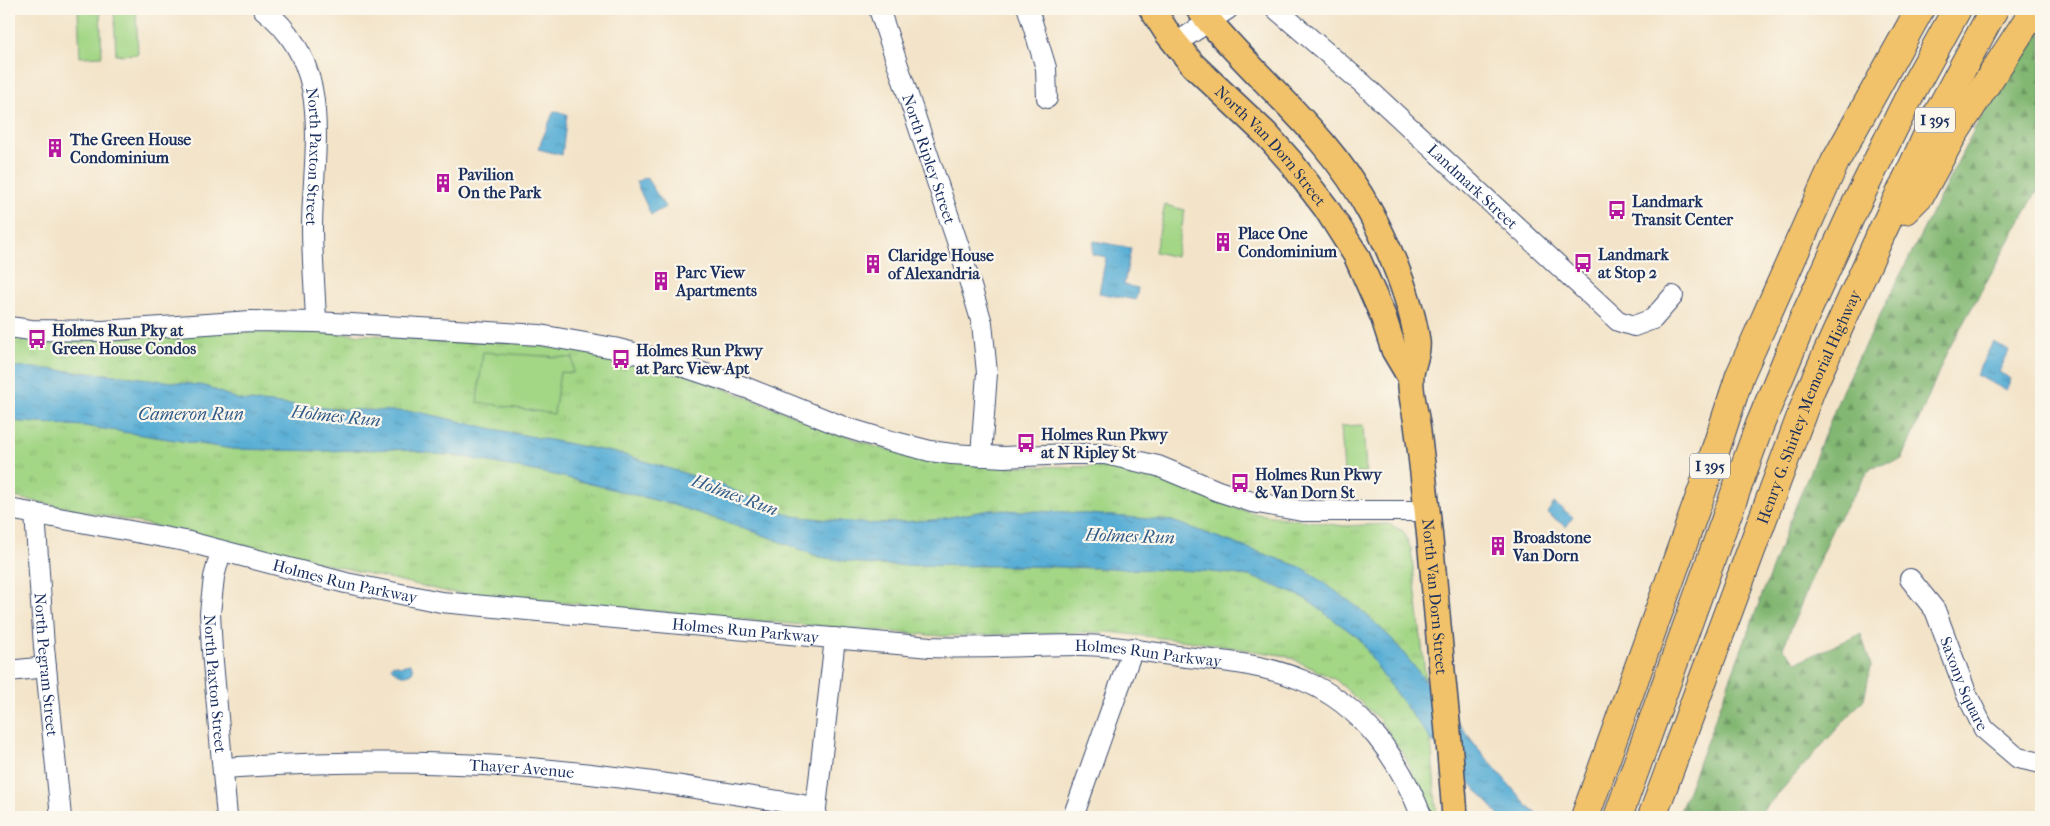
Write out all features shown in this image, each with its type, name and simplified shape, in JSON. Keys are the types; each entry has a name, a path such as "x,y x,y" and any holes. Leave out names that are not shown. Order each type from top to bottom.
{"highway":[{"path":"1856,123 1913,9"},
{"name":"I 395","path":"1585,817 1703,488 1740,375 1834,162 1920,9"},
{"path":"1618,817 1732,498 1804,318 1914,87 1957,9"},
{"name":"Henry G. Shirley Memorial Highway","path":"1652,817 1812,389 1935,119 1994,9"},
{"path":"1881,234 1920,195 1951,138 2036,9"}],"main road":[{"name":"North Van Dorn Street","path":"1152,9 1193,65 1266,134 1290,161 1326,208 1356,255 1383,316 1394,350 1410,377"},
{"name":"North Van Dorn Street","path":"1212,13 1228,44 1268,82 1313,131 1339,163 1370,211 1394,263 1414,326 1418,343 1410,377 1428,511 1455,817"}],"street":[{"name":"North Paxton Street","path":"263,9 278,22 296,44 306,66 313,89 317,126 312,228 316,322"},
{"name":"North Ripley Street","path":"879,9 960,250 982,322 987,373 981,456"},
{"path":"1028,9 1046,68 1047,98"},
{"name":"Landmark Street","path":"1276,9 1362,83 1618,321 1634,326 1653,319 1673,296"},
{"path":"1176,43 1212,13"},
{"path":"9,327 31,330 103,331 251,321 316,322 518,333 568,339 614,348 704,372 870,436 930,451 981,456 1105,454 1158,466 1218,491 1252,502 1302,511 1428,511"},
{"name":"Holmes Run Parkway","path":"9,509 185,541 385,592 441,602 958,648 1082,645 1133,648 1160,654 1229,662 1266,669 1306,681 1344,705 1377,737 1394,760 1422,817"},
{"name":"North Pegram Street","path":"35,513 46,667 61,817"},
{"name":"North Paxton Street","path":"221,551 214,577 210,613 227,817"},
{"name":"Saxony Square","path":"1910,579 1935,610 1967,695 1984,729 2018,758 2041,763"},
{"path":"815,812 835,638"},
{"path":"1073,817 1133,648"},
{"path":"9,671 46,667"},
{"name":"Thayer Avenue","path":"224,768 344,763 476,765 590,775 815,812"}],"green space":[{"path":"114,9 136,9 138,54 116,55"},
{"path":"78,10 100,10 102,56 80,57"},
{"path":"2041,28 2041,184 1946,354 1902,460 1871,467 1832,529 1783,648 1797,662 1861,634 1871,666 1864,699 1757,817 1678,817 1795,508 1845,384 1978,122"},
{"path":"1165,205 1185,210 1176,257 1155,252"},
{"path":"248,329 513,342 592,353 678,371 876,447 946,463 1001,466 1110,467 1162,480 1214,501 1257,514 1344,526 1388,524 1403,531 1411,549 1426,682 1394,641 1360,609 1303,568 1172,521 1066,512 991,510 934,520 868,524 792,516 716,483 621,454 418,412 334,409 239,400 205,386 116,375 9,366 9,338 63,341"},
{"path":"483,352 573,358 573,373 560,372 554,414 477,402"},
{"path":"9,421 85,426 233,449 324,451 395,449 464,457 560,476 667,503 745,528 820,557 873,565 1029,566 1204,571 1250,576 1303,597 1360,639 1383,676 1431,740 1437,817 1427,817 1406,758 1379,719 1336,680 1287,656 1197,642 1109,632 942,636 449,592 184,532 9,496"},
{"path":"1363,425 1366,472 1344,474 1341,426"}],"water":[{"path":"554,111 567,114 562,155 538,149"},
{"path":"646,177 665,207 651,215 636,182"},
{"path":"1094,241 1131,248 1124,285 1138,288 1136,300 1099,293 1106,257 1092,254"},
{"path":"1993,342 2009,351 1999,372 2011,379 2006,390 1976,375"},
{"name":"Cameron Run","path":"9,366 116,375 205,386 239,400 334,409 418,412 621,454 716,483 792,516 868,524 934,520 991,510 1066,512 1172,521 1303,568 1360,609 1394,641 1482,753 1531,810 1544,817 1501,817 1431,740 1383,676 1360,639 1303,597 1250,576 1204,571 1029,566 873,565 820,557 745,528 667,503 560,476 464,457 395,449 324,451 233,449 85,426 9,421"},
{"path":"1554,503 1573,517 1566,527 1547,513"},
{"path":"393,664 401,666 410,664 413,671 407,675 401,675 391,667"}],"place":[{"name":"The Green House Condominium","path":"55,148"},
{"name":"Pavilion On the Park","path":"443,183"},
{"name":"Landmark Transit Center","path":"1617,210"},
{"name":"Place One Condominium","path":"1223,242"},
{"name":"Landmark at Stop 2","path":"1583,263"},
{"name":"Claridge House of Alexandria","path":"873,264"},
{"name":"Parc View Apartments","path":"661,281"},
{"name":"Holmes Run Pky at Green House Condos","path":"37,339"},
{"name":"Holmes Run Pkwy at Parc View Apt","path":"621,359"},
{"name":"Holmes Run Pkwy at N Ripley St","path":"1026,443"},
{"name":"Holmes Run Pkwy & Van Dorn St","path":"1240,483"},
{"name":"Broadstone Van Dorn","path":"1498,546"}],"water label":[{"name":"Holmes Run","path":"336,416"},
{"name":"Holmes Run","path":"735,495"},
{"name":"Holmes Run","path":"1130,536"}]}
